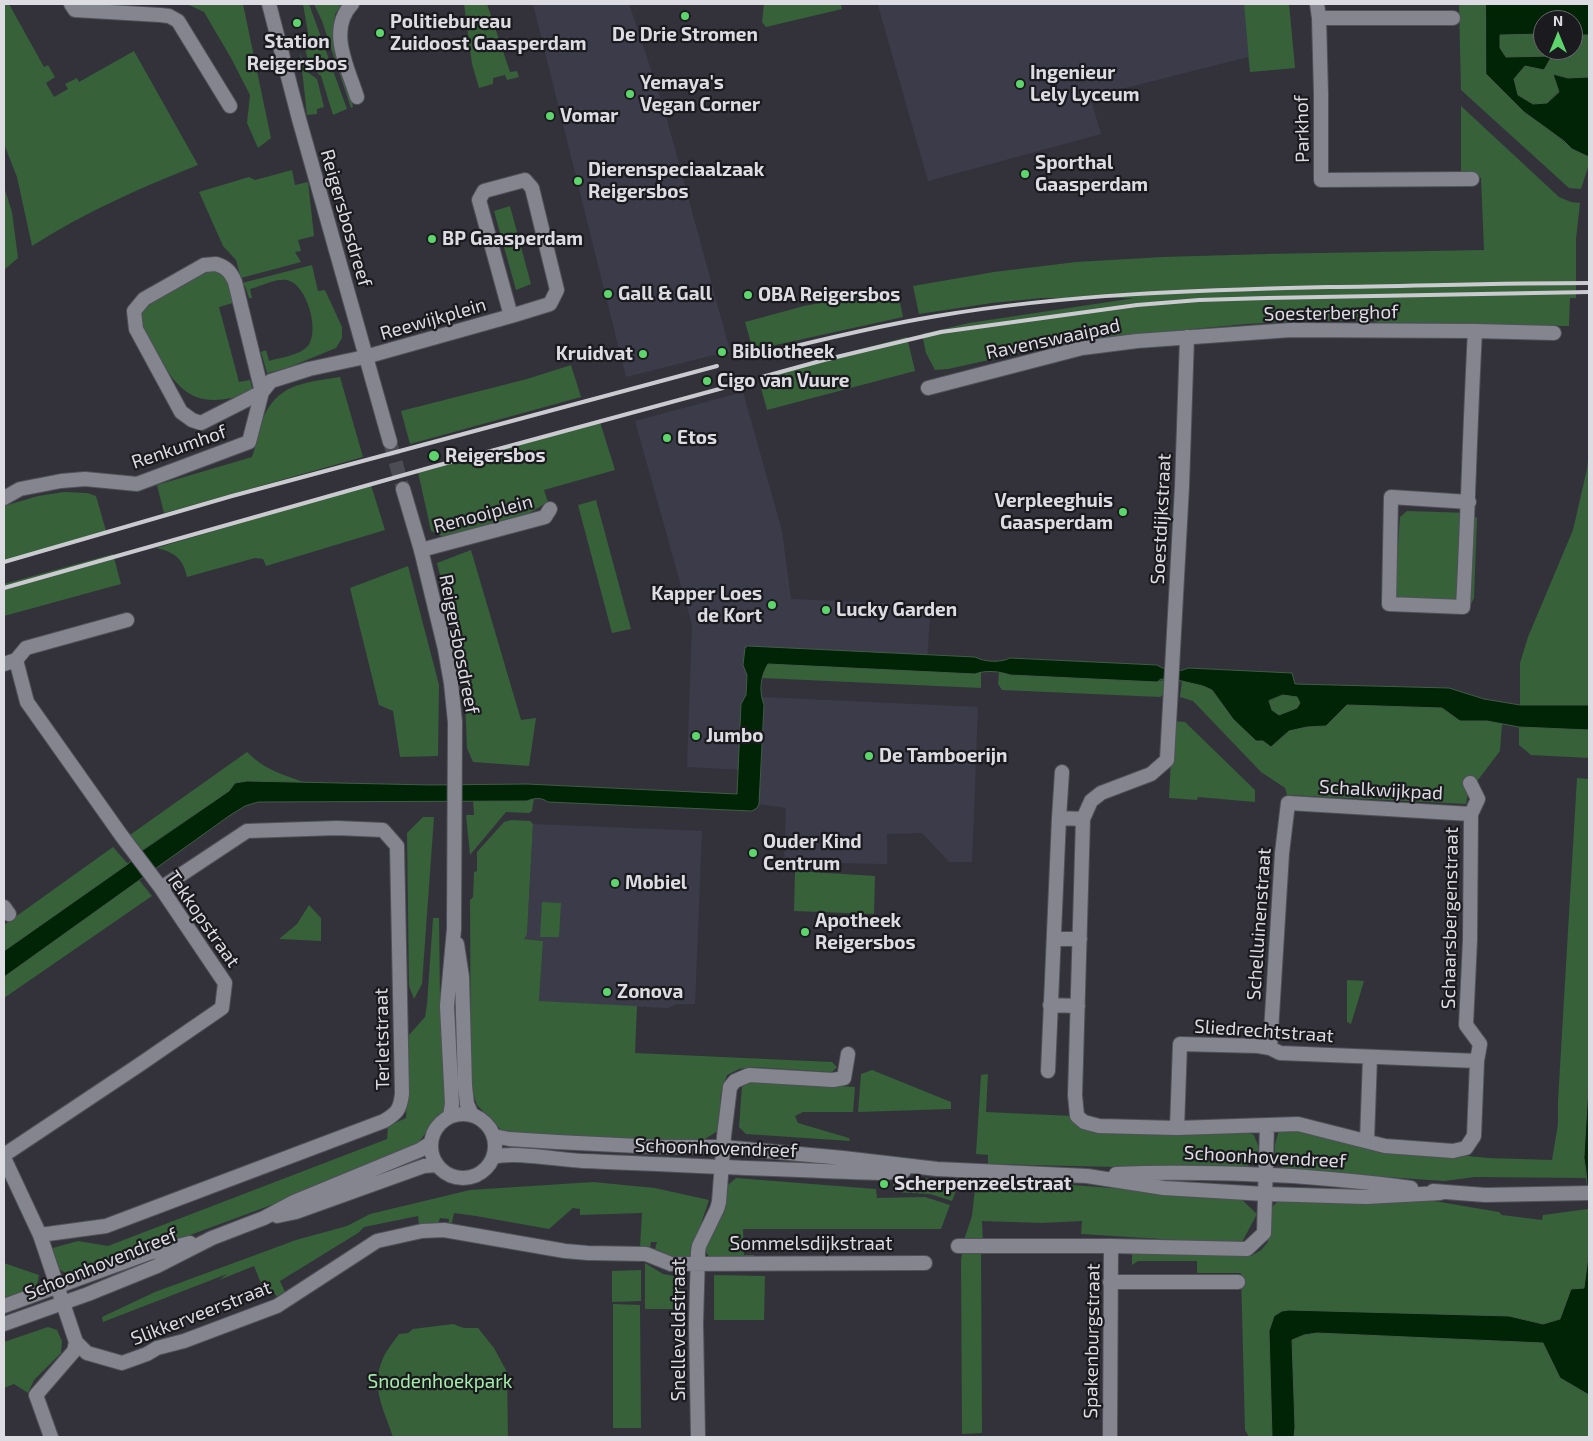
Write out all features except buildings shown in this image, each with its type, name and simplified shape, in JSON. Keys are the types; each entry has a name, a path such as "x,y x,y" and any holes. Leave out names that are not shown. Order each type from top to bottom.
{"street":[{"path":"71,4 75,10 160,15 169,16 178,21 230,106"},
{"name":"Reigersbosdreef","path":"269,4 299,119 390,442"},
{"path":"352,4 340,24 340,42 357,97"},
{"name":"Parkhof","path":"1453,18 1318,11 1321,180 1472,179"},
{"name":"Reewijkplein","path":"365,357 511,316 550,304 558,290 532,188 525,180 484,191 479,200 511,316"},
{"name":"Renkumhof","path":"4,498 20,489 60,481 85,479 137,484 249,442 262,392 235,282 232,275 224,267 216,264 204,265 144,299 134,311 136,329 140,337 181,412 192,420 201,424 262,392 270,382 309,369 365,357"},
{"name":"Soesterberghof","path":"1187,337 1301,330 1475,331 1554,334"},
{"path":"1469,502 1391,497 1389,604 1463,607 1469,502 1470,424 1475,331"},
{"name":"Ravenswaaipad","path":"928,388 1082,348 1137,340 1187,337"},
{"name":"Soestdijkstraat","path":"1083,819 1091,801 1101,793 1151,774 1167,760 1182,486 1187,337"},
{"name":"Reigersbosdreef","path":"403,488 421,550 445,649 455,722 454,929 447,1006 452,1104 450,1116"},
{"name":"Renooiplein","path":"421,550 546,517 550,509"},
{"path":"10,662 26,648 127,620"},
{"name":"Tekkopstraat","path":"4,1156 222,1008 225,983 161,888 151,877 27,702 10,662"},
{"path":"1048,1071 1062,772"},
{"name":"Schaarsbergenstraat","path":"1267,1125 1298,1124 1385,1146 1453,1150 1466,1148 1474,1136 1477,1061 1480,1044 1466,1025 1470,940 1471,814 1478,800 1470,783"},
{"name":"Schalkwijkpad","path":"1288,804 1471,814"},
{"name":"Schelluinenstraat","path":"1270,1048 1282,853 1288,804"},
{"path":"1059,818 1083,819 1075,1095 1077,1116 1084,1122 1099,1126 1177,1128 1267,1125"},
{"name":"Terletstraat","path":"40,1236 106,1226 384,1121 395,1114 400,1105 402,1094 397,846 383,830 337,828 247,831 161,888"},
{"name":"Reigersbosdreef","path":"454,929 462,977 465,1086 467,1104 472,1115"},
{"path":"1054,939 1080,939"},
{"path":"1050,1005 1078,1006"},
{"name":"Sliedrechtstraat","path":"1177,1128 1180,1044 1270,1048 1280,1052 1477,1061"},
{"name":"Snelleveldstraat","path":"698,1437 697,1265 699,1246 717,1209 729,1092 734,1081 750,1075 833,1080 844,1078 848,1054"},
{"path":"1367,1141 1370,1056"},
{"path":"472,1115 481,1119 494,1136 493,1157 487,1167 478,1174 456,1177 446,1173 437,1165 432,1155 431,1143 434,1132 450,1116 472,1115"},
{"name":"Spakenburgstraat","path":"958,1246 1112,1246 1247,1249 1264,1233 1267,1125"},
{"name":"Schoonhovendreef","path":"494,1136 509,1140 659,1147 723,1147 938,1169 1087,1176 1164,1188 1265,1194 1366,1196 1440,1192"},
{"name":"Schoonhovendreef","path":"4,1324 157,1266 212,1238 264,1218 294,1202 420,1150 431,1143"},
{"name":"Schoonhovendreef","path":"493,1157 506,1155 572,1161 883,1173 938,1169"},
{"path":"4,1156 40,1236 76,1342 74,1351 36,1395 51,1437"},
{"name":"Schoonhovendreef","path":"264,1218 296,1212 424,1166 437,1165"},
{"name":"Schoonhovendreef","path":"1087,1176 1165,1171 1368,1181 1440,1192 1485,1195 1588,1193"},
{"name":"Slikkerveerstraat","path":"76,1342 87,1353 122,1363 147,1354 157,1348 277,1306 377,1241 422,1231 444,1230 565,1251 646,1254 671,1264 697,1265"},
{"name":"Schoonhovendreef","path":"4,1306 148,1253 212,1238"},
{"name":"Spakenburgstraat","path":"1110,1437 1110,1282 1112,1246"},
{"name":"Sommelsdijkstraat","path":"697,1265 710,1263 925,1263"},
{"path":"1110,1282 1238,1282"}],"shaded area":[{"path":"533,4 629,4 664,109 730,351 626,377"},
{"name":"Ingenieur Lely Lyceum","path":"1289,4 1295,68 1250,72 1248,57 1090,97 1101,134 928,181 878,5"},
{"path":"1486,4 1589,4 1589,35 1583,35 1583,10 1533,10 1533,34 1500,35 1500,48 1506,57 1533,56 1533,60 1550,60 1544,70 1525,66 1514,79 1518,95 1533,104 1547,103 1559,92 1553,74 1568,78 1589,77 1589,157 1572,149 1524,112 1486,74"},
{"path":"743,392 782,531 791,599 931,605 927,661 752,654 746,770 687,767 692,625 635,421"},
{"path":"748,646 975,657 992,661 1002,661 1010,658 1157,665 1172,671 1188,668 1292,673 1295,684 1449,688 1484,699 1520,705 1589,705 1589,730 1519,727 1487,721 1460,721 1442,708 1347,705 1326,726 1307,727 1289,731 1271,747 1263,741 1256,741 1233,719 1212,690 1182,681 1161,679 1157,682 1010,675 992,671 975,674 768,664 761,684 761,695 764,705 759,804 752,811 548,802 543,799 527,801 258,802 245,806 229,816 4,977 4,951 128,864 143,850 229,791 235,783 247,781 431,785 527,784 737,794 741,704 746,695 747,675 743,665 745,648","holes":["1283,695 1297,697 1300,703 1297,708 1279,715 1272,710 1269,701"]},
{"name":"De Tamboerijn","path":"761,697 978,707 972,862 949,862 922,833 887,834 887,864 784,862 786,808 759,804 764,705"},
{"name":"Mobiel","path":"533,824 702,831 695,1004 677,1004 668,1008 539,1002 543,941 523,939 527,934"},
{"path":"1589,1071 1589,1212 1584,1158"},
{"path":"1589,1220 1589,1395 1560,1378 1543,1343 1317,1333 1304,1335 1292,1340 1294,1437 1272,1437 1269,1331 1274,1316 1282,1311 1289,1310 1509,1316 1543,1324 1560,1319 1571,1289 1584,1288 1588,1257"}],"green space":[{"path":"4,4 9,4 44,67 48,65 55,77 46,83 54,97 68,89 65,84 77,78 79,82 134,51 198,165 113,201 72,222 32,246 17,177 4,144"},
{"path":"187,4 243,4 271,138 258,148 247,123 250,95 204,12"},
{"path":"303,4 309,4 347,109 333,115 321,76 310,67 301,35 308,33"},
{"path":"314,4 342,4 335,14 334,33 353,107 351,108 322,21"},
{"path":"464,4 487,4 510,72 517,71 519,77 507,80 505,75 493,78 493,84 479,88 472,64"},
{"path":"764,4 841,4 842,9 766,27 762,22"},
{"path":"1244,4 1289,4 1295,68 1250,72"},
{"path":"1459,4 1486,4 1486,74 1572,149 1589,157 1589,164 1581,189 1569,188 1461,90"},
{"path":"1500,34 1533,34 1533,57 1506,57 1500,48"},
{"path":"1583,35 1589,35 1589,77 1568,78 1553,74 1559,91 1547,103 1533,104 1518,95 1513,79 1525,66 1543,60 1583,60"},
{"path":"300,52 306,71 317,79 324,107 317,109 317,114 307,115"},
{"path":"1461,106 1559,197 1571,202 1580,203 1576,239 1576,298 1570,298 1569,326 1507,325 1402,332 1374,321 1305,321 1246,324 1080,340 948,369 935,370 926,353 922,334 969,323 1135,298 1042,298 919,314 913,286 994,272 1076,262 1163,257 1484,250 1481,178 1476,173 1461,172"},
{"path":"292,170 295,185 308,182 314,236 298,240 301,251 295,252 301,262 241,278 236,260 223,246 199,192 249,177 255,180"},
{"path":"4,187 12,212 18,258 4,270"},
{"path":"510,206 531,284 516,290 494,211"},
{"path":"312,265 318,291 325,290 342,327 342,338 336,348 287,368 267,373 261,352 266,350 269,361 295,354 308,346 313,330 309,309 306,299 300,290 294,283 287,280 273,281 250,289 252,298 249,298 242,283"},
{"path":"206,269 219,273 227,280 236,302 219,307 239,382 250,380 253,392 220,400 195,396 184,390 175,381 156,352 143,327 139,310 191,280"},
{"path":"897,289 903,317 753,350 745,322 804,306"},
{"path":"907,337 915,371 767,410 758,377"},
{"path":"571,365 581,397 410,444 401,411 527,379"},
{"path":"340,377 363,457 164,513 157,485 252,457 261,423 267,410 283,392 303,384"},
{"path":"600,422 615,470 544,490 548,502 521,518 447,539 431,531 418,472"},
{"path":"1589,450 1589,705 1520,705 1520,663 1528,637 1573,530 1587,469"},
{"path":"371,485 385,530 266,566 263,559 255,558 187,577 183,565 177,557 156,548"},
{"path":"64,492 87,493 96,496 106,531 4,562 4,506 38,496"},
{"path":"596,500 631,629 612,633 578,505"},
{"path":"1407,511 1470,513 1477,518 1474,598 1470,606 1394,600 1400,517"},
{"path":"471,550 521,720 536,718 529,766 473,762 467,748 464,676 458,644 437,563"},
{"path":"113,554 121,584 4,616 4,584"},
{"path":"408,566 439,685 438,756 400,757 393,711 379,705 350,588"},
{"path":"768,664 975,674 981,672 981,688 762,678 762,673"},
{"path":"999,672 1010,675 1156,682 1164,680 1164,694 1160,697 1002,690 998,684"},
{"path":"1182,681 1212,690 1256,741 1263,741 1271,747 1289,731 1307,727 1326,726 1347,705 1442,708 1460,721 1487,721 1502,724 1500,751 1468,793 1466,804 1287,795 1285,788 1261,772 1193,701 1180,697"},
{"path":"1283,695 1298,697 1300,703 1297,708 1279,715 1272,710 1269,701"},
{"path":"1173,721 1185,722 1255,790 1255,802 1198,797 1197,800 1169,798"},
{"path":"1519,727 1589,730 1589,758 1531,755 1519,745"},
{"path":"247,752 266,767 303,782 247,781 235,783 229,791 142,850 127,837"},
{"path":"1577,778 1589,779 1589,1071 1584,1158 1586,1178 1475,1177 1444,1181 1284,1170 1277,1159 1275,1151 1279,1130 1299,1131 1435,1153 1489,1158 1552,1160 1558,1124"},
{"path":"534,798 532,811 529,813 506,812 470,855 466,815 474,815 473,800 527,801"},
{"path":"423,817 434,817 422,984 414,999 409,986 407,833"},
{"path":"511,820 530,821 533,824 527,934 524,939 543,941 539,1001 637,1006 635,1053 832,1062 837,1067 832,1072 753,1067 739,1069 727,1075 721,1093 718,1131 703,1140 644,1143 558,1138 501,1130 477,1105 471,1087 470,900 473,897 474,872 477,871 477,852 504,822"},
{"path":"113,847 128,864 4,951 4,925"},
{"path":"795,871 875,876 874,914 794,911"},
{"path":"139,880 152,896 4,998 4,977"},
{"path":"542,902 561,903 559,937 540,937"},
{"path":"309,905 321,918 321,941 279,939 297,924"},
{"path":"433,918 439,918 440,1000 448,1108 429,1128 417,1145 301,1194 74,1278 54,1266 49,1249 78,1241 108,1246 387,1139 388,1126 406,1118 409,1035 425,1017"},
{"path":"1347,980 1364,981 1351,1024 1347,1022"},
{"path":"872,1070 951,1102 951,1109 858,1112 861,1074"},
{"path":"988,1074 986,1112 1073,1116 1083,1126 1240,1130 1254,1135 1259,1148 1255,1159 1244,1170 988,1164 988,1155 976,1154 981,1075"},
{"path":"753,1081 855,1087 853,1112 803,1112 795,1116 798,1123 849,1138 850,1141 746,1134 739,1127 742,1086"},
{"path":"736,1178 876,1189 877,1198 925,1197 950,1205 941,1229 743,1229 744,1255 754,1255 754,1258 714,1258 709,1256 703,1249 706,1240 724,1213 727,1186"},
{"path":"924,1178 942,1179 941,1187 957,1188 952,1201 930,1194 893,1192 893,1184 923,1181"},
{"path":"984,1181 1047,1183 1240,1198 1257,1214 1241,1244 1081,1234 1082,1221 1042,1223 982,1221 983,1243 963,1243 972,1216 975,1188 986,1189"},
{"path":"593,1182 655,1188 709,1200 690,1256 677,1259 655,1249 657,1242 651,1242 650,1249 640,1247 642,1213 580,1215 580,1209 573,1208 549,1229 454,1213 451,1227 448,1226 449,1219 440,1218 438,1224 419,1226 418,1216 364,1227 358,1233 280,1281 285,1292 277,1297 273,1291 265,1293 254,1266 219,1280 227,1274 103,1322 102,1317 155,1292 296,1240 347,1226 370,1214 470,1190"},
{"path":"1281,1199 1434,1201 1499,1212 1502,1215 1542,1220 1543,1215 1588,1209 1589,1248 1584,1288 1560,1319 1543,1324 1509,1316 1282,1311 1274,1316 1269,1331 1272,1437 1249,1437 1245,1430 1241,1273 1197,1273 1197,1261 1138,1261 1132,1265 1132,1251 1251,1256 1261,1250 1268,1242 1267,1211"},
{"path":"963,1248 981,1248 982,1433 962,1434 961,1260"},
{"path":"4,1263 39,1275 36,1290 4,1301"},
{"path":"645,1263 663,1274 680,1277 681,1317 677,1317 677,1309 645,1309"},
{"path":"641,1270 641,1301 612,1302 612,1271"},
{"path":"714,1275 765,1276 764,1320 714,1320"},
{"path":"613,1304 640,1305 641,1428 613,1428"},
{"name":"Snodenhoekpark","path":"453,1324 464,1328 478,1328 494,1348 507,1372 508,1437 393,1437 379,1396 378,1386 380,1365 385,1354 399,1334 408,1333 413,1329"},
{"path":"48,1327 57,1330 62,1341 61,1353 34,1380 28,1393 14,1384 4,1388 4,1342"},
{"path":"1317,1333 1517,1342 1515,1340 1558,1344 1589,1377 1589,1437 1294,1437 1292,1340 1304,1335"}],"tunnel":[{"path":"390,442 403,489"}],"railway":[{"path":"755,356 914,320 985,309 1083,298 1279,288 1589,283"},
{"path":"762,377 941,332 1137,305 1199,300 1267,298 1589,292"},
{"path":"4,562 232,496 717,366"},
{"path":"4,588 432,467 723,388"}],"place":[{"name":"De Drie Stromen","path":"685,16"},
{"name":"Station Reigersbos","path":"297,23"},
{"name":"Politiebureau Zuidoost Gaasperdam","path":"380,33"},
{"name":"Ingenieur Lely Lyceum","path":"1020,84"},
{"name":"Yemaya's Vegan Corner","path":"630,94"},
{"name":"Vomar","path":"550,116"},
{"name":"Sporthal Gaasperdam","path":"1025,174"},
{"name":"Dierenspeciaalzaak Reigersbos","path":"578,181"},
{"name":"BP Gaasperdam","path":"432,239"},
{"name":"Gall & Gall","path":"608,294"},
{"name":"OBA Reigersbos","path":"748,295"},
{"name":"Bibliotheek","path":"722,352"},
{"name":"Kruidvat","path":"643,354"},
{"name":"Cigo van Vuure","path":"707,381"},
{"name":"Etos","path":"667,438"},
{"name":"Reigersbos","path":"434,456"},
{"name":"Verpleeghuis Gaasperdam","path":"1123,512"},
{"name":"Kapper Loes de Kort","path":"772,605"},
{"name":"Lucky Garden","path":"826,610"},
{"name":"Jumbo","path":"696,736"},
{"name":"De Tamboerijn","path":"869,756"},
{"name":"Ouder Kind Centrum","path":"753,853"},
{"name":"Mobiel","path":"615,883"},
{"name":"Apotheek Reigersbos","path":"805,932"},
{"name":"Zonova","path":"607,992"},
{"name":"Scherpenzeelstraat","path":"884,1184"}]}
